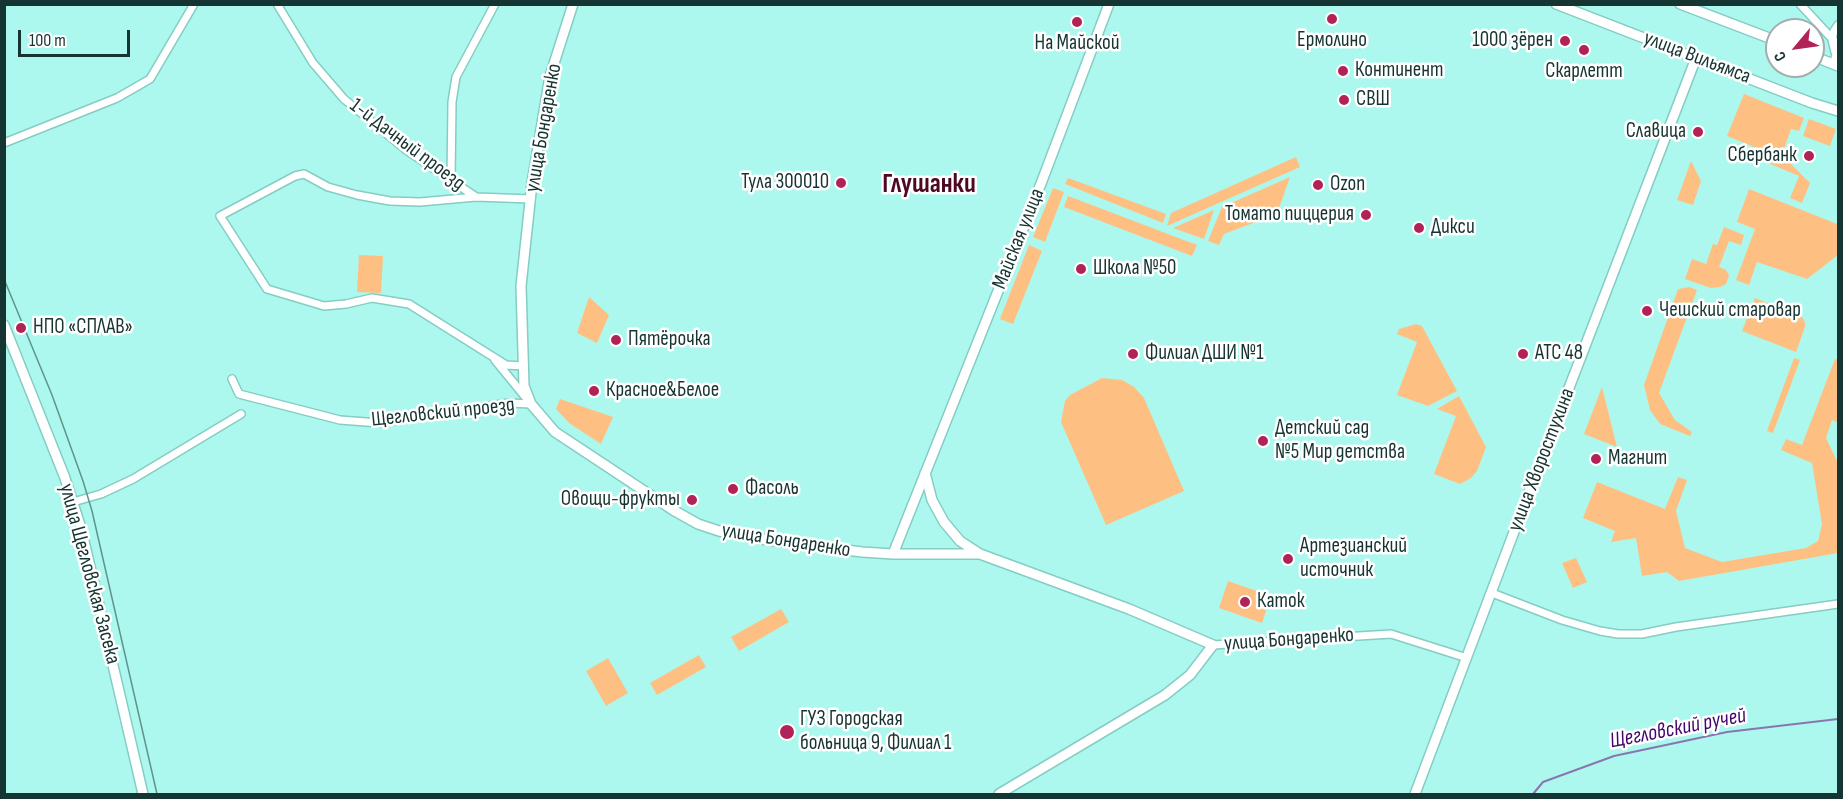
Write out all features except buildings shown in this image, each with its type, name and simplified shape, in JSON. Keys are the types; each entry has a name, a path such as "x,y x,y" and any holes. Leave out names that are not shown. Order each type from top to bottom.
{"street":[{"path":"4,143 117,98 150,79 194,4"},
{"name":"1-й Дачный проезд","path":"277,4 313,63 344,99 375,126 476,197"},
{"path":"451,180 452,102 456,77 495,4"},
{"name":"улица Бондаренко","path":"573,4 550,76 531,199 521,286 524,386 531,404 555,432 673,510 698,524 719,531 767,540 893,554 980,554 1129,609 1213,645 1391,634 1467,658"},
{"name":"Майская улица","path":"893,554 1042,181 1109,4"},
{"name":"улица Вильямса","path":"1556,4 1839,111"},
{"name":"улица Вильямса","path":"1680,4 1765,37"},
{"path":"1800,4 1836,42"},
{"path":"1836,64 1834,31 1839,25"},
{"name":"улица Хворостухина","path":"1414,795 1696,58"},
{"path":"524,366 506,365 410,304 372,298 324,306 267,289 220,216 295,176 304,174 328,187 390,201 420,202 476,197 531,199"},
{"name":"улица Щегловская Засека","path":"4,325 73,502 88,555 143,795"},
{"name":"Щегловский проезд","path":"491,356 531,404"},
{"name":"Щегловский проезд","path":"232,379 239,394 351,421 379,423 509,403 531,404"},
{"path":"73,502 111,490 133,479 241,414"},
{"path":"925,472 932,500 944,522 960,541 980,554"},
{"path":"1492,593 1562,620 1600,632 1618,634 1642,633 1839,604"},
{"path":"999,795 1165,695 1190,675 1213,645"}],"shaded area":[{"path":"1744,94 1804,118 1799,131 1791,129 1784,149 1790,163 1810,183 1802,203 1790,198 1799,176 1756,158 1759,149 1727,136"},
{"path":"1809,119 1836,129 1830,146 1803,136"},
{"path":"1296,157 1300,167 1167,226 1171,213"},
{"path":"1691,161 1701,181 1693,205 1677,200"},
{"path":"1290,177 1277,214 1224,234 1219,245 1208,241 1222,207"},
{"path":"1068,178 1166,214 1163,223 1065,184"},
{"path":"1053,188 1064,192 1045,242 1033,237"},
{"path":"1749,189 1837,224 1838,222 1838,255 1807,279 1757,262 1749,285 1736,280 1755,229 1737,222"},
{"path":"1068,196 1197,245 1192,256 1064,207"},
{"path":"1214,210 1204,239 1173,228"},
{"path":"1724,227 1744,235 1741,245 1729,241 1719,267 1726,270 1729,275 1726,284 1711,288 1685,279 1692,259 1706,264 1713,244 1717,245"},
{"path":"1029,245 1042,251 1013,324 1000,319"},
{"path":"359,255 383,256 381,293 357,292"},
{"path":"1690,287 1697,290 1659,393 1675,420 1692,432 1690,436 1660,424 1650,410 1644,385 1678,289"},
{"path":"589,297 609,315 597,343 577,333"},
{"path":"1755,298 1802,317 1805,327 1796,352 1742,331"},
{"path":"1416,324 1422,326 1457,391 1428,406 1397,395 1417,342 1397,334 1399,329"},
{"path":"1794,358 1800,360 1773,433 1767,431"},
{"path":"1835,359 1838,360 1838,423 1832,420 1826,438 1838,463 1838,553 1679,581 1667,572 1642,576 1636,538 1611,542 1615,531 1583,518 1597,482 1665,509 1678,477 1687,480 1676,511 1685,548 1722,562 1806,548 1818,541 1822,524 1812,463 1781,450 1786,439 1802,445"},
{"path":"1102,378 1122,380 1134,387 1144,398 1184,491 1106,525 1061,422 1065,401 1070,395"},
{"path":"1602,387 1617,447 1584,434"},
{"path":"1459,396 1486,447 1477,471 1471,478 1460,484 1434,474 1456,416 1437,409"},
{"path":"560,399 613,417 601,444 569,423 556,409"},
{"path":"1576,558 1587,582 1573,588 1562,563"},
{"name":"Каток","path":"1228,581 1271,596 1262,623 1219,608"},
{"path":"781,609 789,622 739,651 731,637"},
{"path":"699,655 706,667 657,695 650,683"},
{"path":"608,658 628,693 606,706 586,671"}],"waterway":[{"name":"Щегловский ручей","path":"1533,794 1543,782 1614,756 1727,732 1838,719"}],"tram line":[{"path":"4,279 52,395 92,511 157,794"}],"place":[{"name":"Ермолино","path":"1332,19"},
{"name":"На Майской","path":"1077,22"},
{"name":"1000 зёрен","path":"1565,41"},
{"name":"Скарлетт","path":"1584,50"},
{"name":"Континент","path":"1343,71"},
{"name":"СВШ","path":"1344,100"},
{"name":"Славица","path":"1698,132"},
{"name":"Сбербанк","path":"1809,156"},
{"name":"Тула 300010","path":"841,183"},
{"name":"Ozon","path":"1318,185"},
{"name":"Томато пиццерия","path":"1366,215"},
{"name":"Дикси","path":"1419,228"},
{"name":"Школа №50","path":"1081,269"},
{"name":"Чешский старовар","path":"1647,311"},
{"name":"НПО «СПЛАВ»","path":"21,328"},
{"name":"Пятёрочка","path":"616,340"},
{"name":"Филиал ДШИ №1","path":"1133,354"},
{"name":"АТС 48","path":"1523,354"},
{"name":"Красное&Белое","path":"594,391"},
{"name":"Детский сад №5 Мир детства","path":"1263,441"},
{"name":"Магнит","path":"1596,459"},
{"name":"Фасоль","path":"733,489"},
{"name":"Овощи-фрукты","path":"692,500"},
{"name":"Артезианский источник","path":"1288,559"},
{"name":"Каток","path":"1245,602"},
{"name":"ГУЗ Городская больница 9, Филиал 1","path":"787,732"}],"district":[{"name":"Глушанки","path":"929,185"}]}
